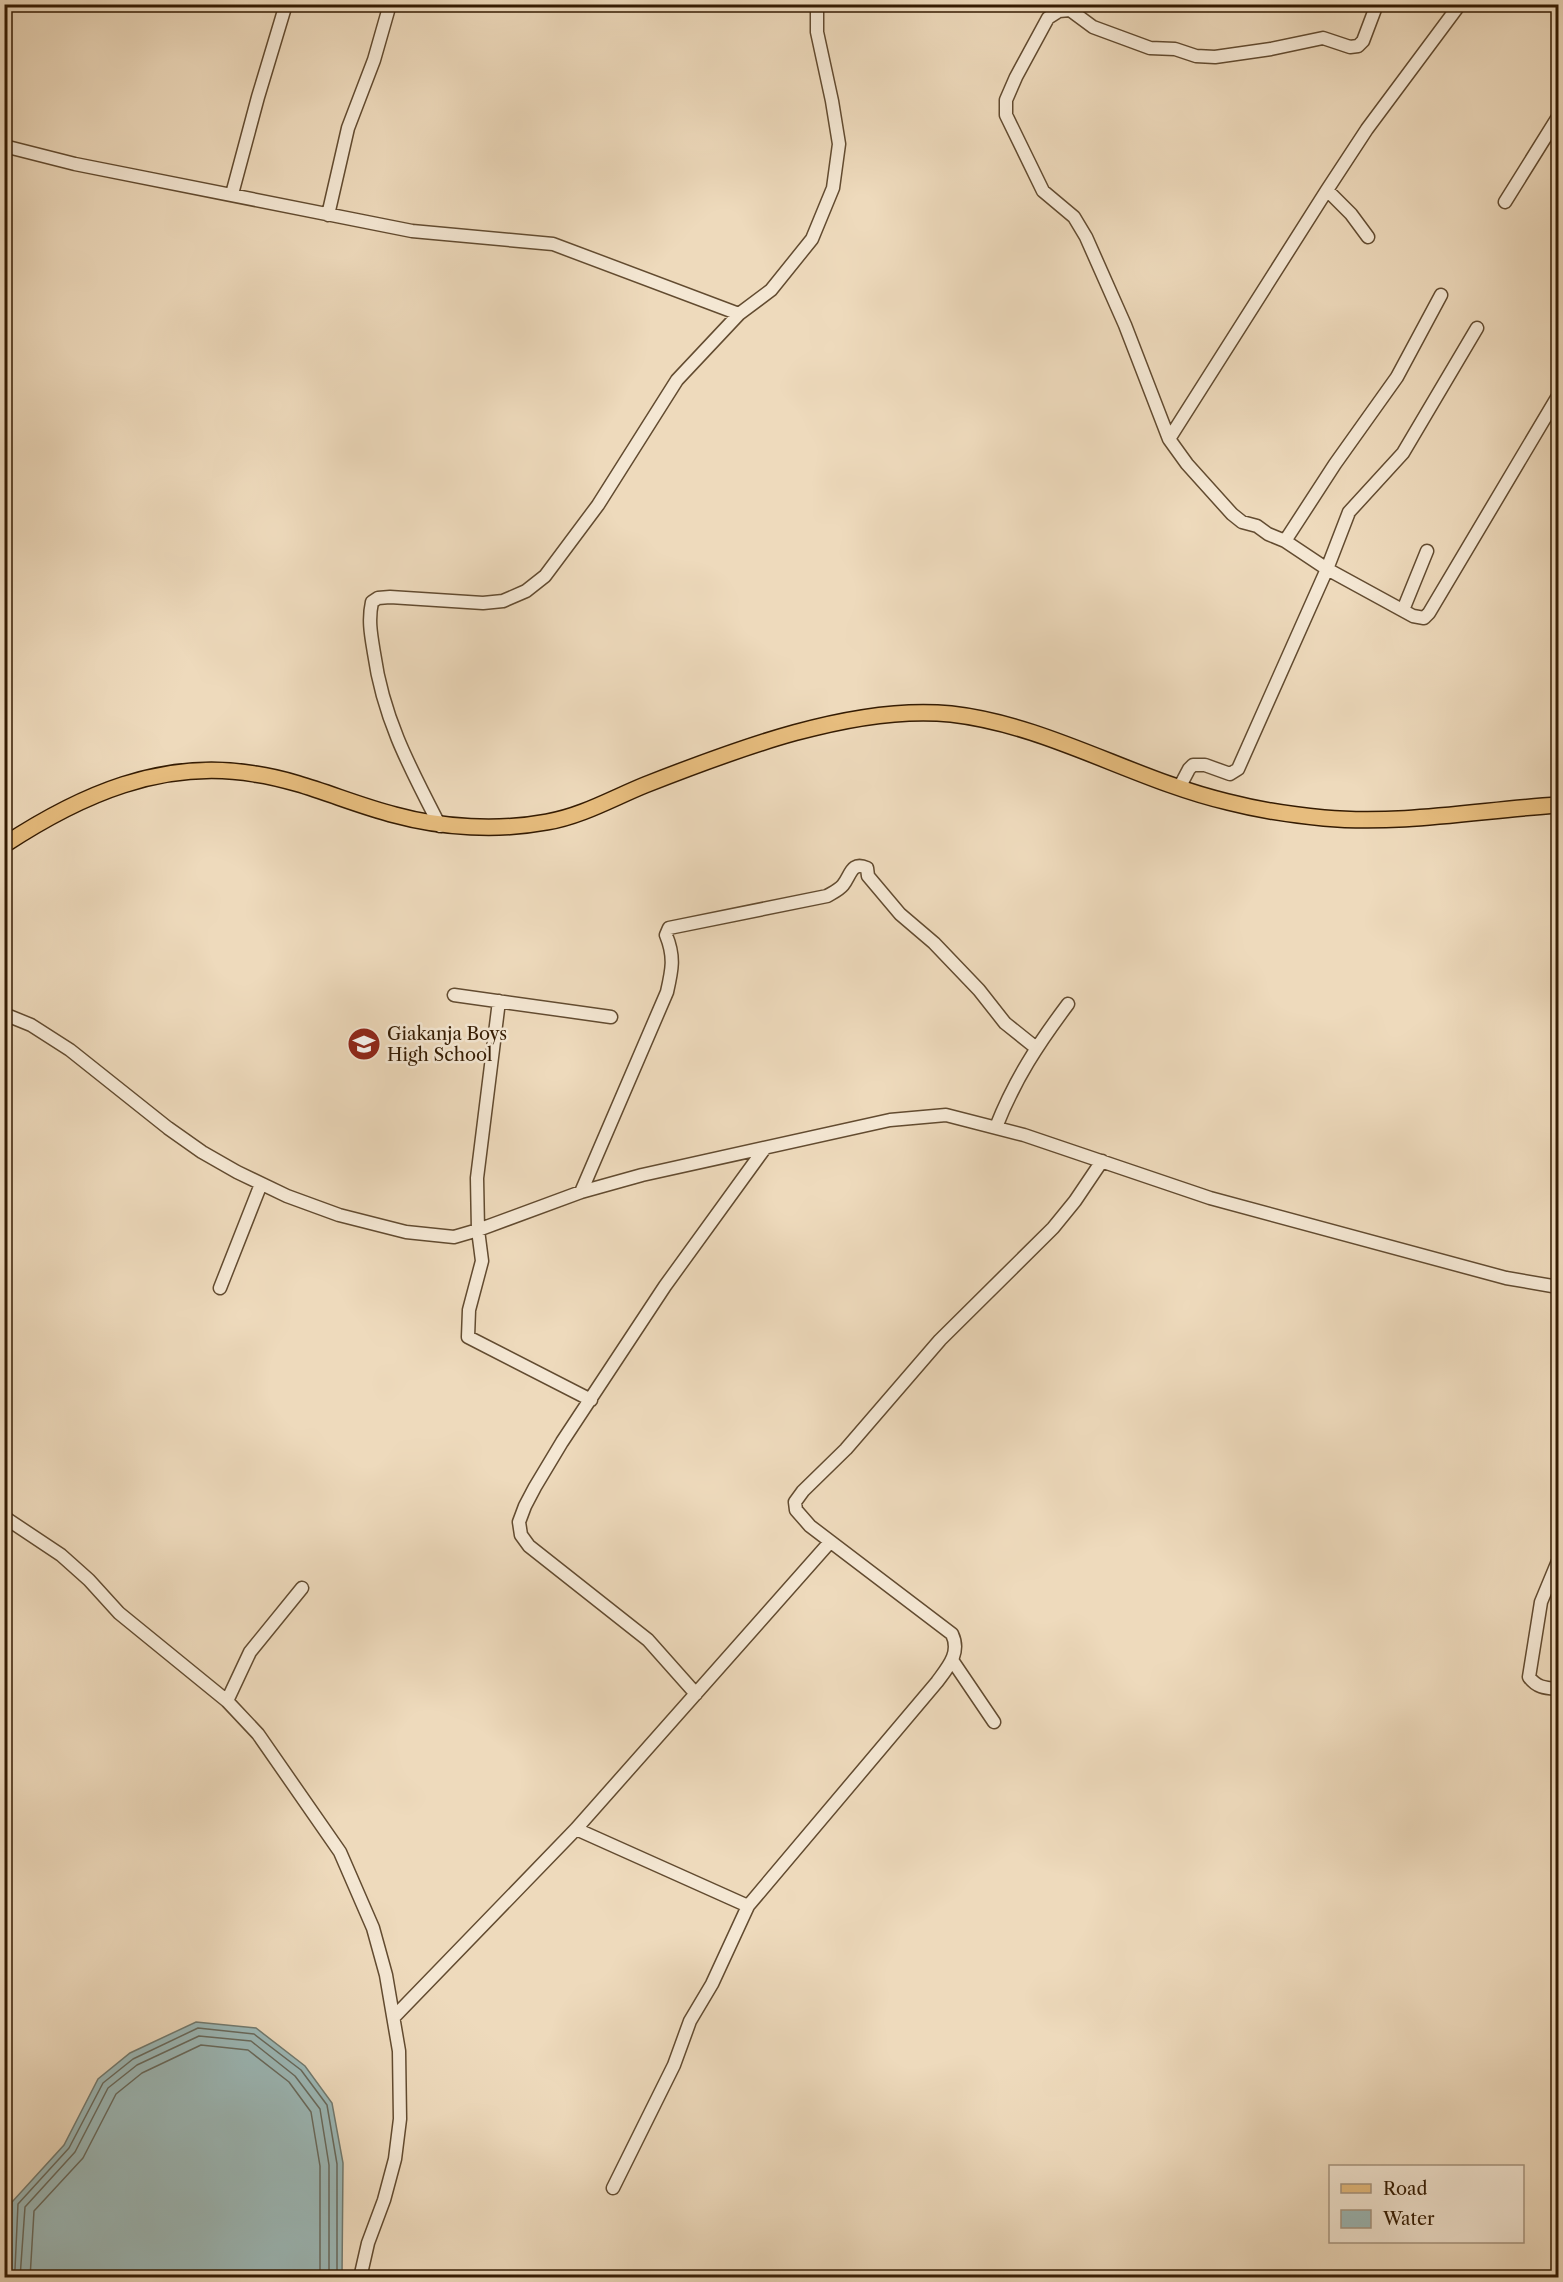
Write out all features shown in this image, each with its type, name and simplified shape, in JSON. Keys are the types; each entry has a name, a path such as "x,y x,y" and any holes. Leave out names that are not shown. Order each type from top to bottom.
{"main road":[{"path":"4,845 40,821 107,788 139,778 177,771 255,774 330,794 392,815 440,826 517,826 550,822 604,804 638,788 721,756 836,723 872,716 903,714 949,714 1021,730 1179,788 1246,806 1327,818 1397,818 1558,805"}],"street":[{"path":"232,194 286,4"},
{"path":"328,215 348,128 374,60 390,4"},
{"path":"440,826 402,753 388,717 378,682 370,628 369,617 372,603 378,598 390,597 483,603 503,601 526,591 545,576 598,505 677,380 739,314 771,290 812,239 833,188 838,144 817,32 817,4"},
{"path":"1377,4 1363,41 1358,45 1350,47 1323,38 1271,49 1215,57 1150,48 1093,27 1070,10 1059,11 1048,18 1016,77 1006,100 1006,115 1043,191 1074,217 1086,237 1125,325 1169,439 1187,464 1242,522 1257,526 1268,534 1285,541 1327,569 1419,618 1424,618 1429,613 1558,396"},
{"path":"1169,439 1327,190 1453,6"},
{"path":"1505,202 1558,117"},
{"path":"4,147 75,164 412,231 553,244 739,314"},
{"path":"1327,190 1352,214 1368,237"},
{"path":"1285,541 1396,377 1441,295"},
{"path":"1179,788 1193,765 1205,765 1230,774 1238,769 1327,569 1349,512 1403,453 1477,328"},
{"path":"1404,610 1427,551"},
{"path":"581,1192 667,992 672,962 672,951 666,935 669,928 804,903 827,896 842,886 853,867 858,865 867,868 868,876 900,914 934,943 972,982 1005,1023 1035,1047"},
{"path":"454,995 611,1017"},
{"path":"499,1001 477,1178 478,1230 482,1261 469,1310 468,1337 591,1400"},
{"path":"996,1127 1035,1047 1068,1004"},
{"path":"4,1014 31,1025 70,1050 202,1152 261,1184 339,1215 382,1227 454,1237 581,1192 642,1175 872,1123 915,1116 946,1115 996,1127 1210,1198 1506,1278 1558,1287"},
{"path":"696,1694 648,1640 529,1546 519,1528 525,1506 562,1442 665,1286 765,1148"},
{"path":"613,2188 674,2065 690,2021 712,1984 748,1905 925,1697 952,1660 956,1646 952,1634 810,1526 796,1510 795,1502 846,1449 940,1340 1053,1228 1075,1202 1102,1161"},
{"path":"220,1288 261,1184"},
{"path":"4,1517 62,1555 119,1613 227,1701 258,1734 340,1852 373,1928 395,2016 399,2051 400,2119 395,2159 384,2200 368,2243 360,2277"},
{"path":"395,2016 576,1829 830,1542"},
{"path":"1558,1561 1541,1602 1529,1677 1543,1688 1558,1689"},
{"path":"227,1701 250,1652 303,1588"},
{"path":"952,1660 994,1722"},
{"path":"576,1829 748,1905"}],"water":[{"path":"196,2022 256,2028 305,2066 332,2103 343,2163 342,2277 6,2277 9,2269 12,2202 64,2145 98,2079 130,2053"}],"place":[{"name":"Giakanja Boys High School","path":"364,1044"}]}
